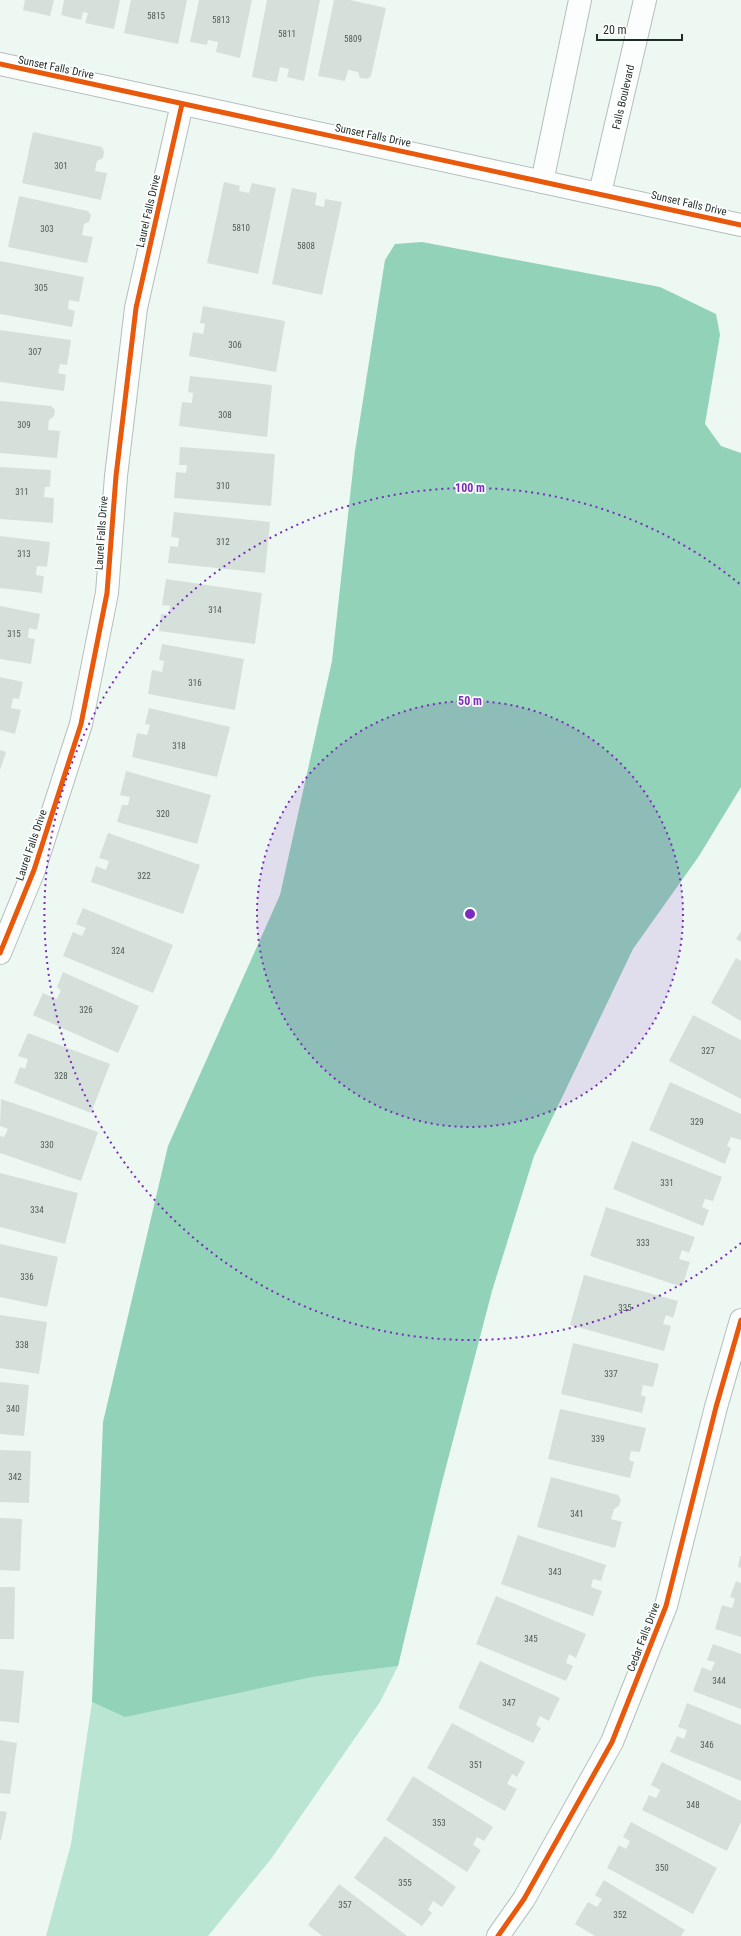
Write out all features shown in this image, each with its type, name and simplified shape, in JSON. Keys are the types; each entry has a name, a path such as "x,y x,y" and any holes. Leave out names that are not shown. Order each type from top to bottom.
{"street":[{"path":"542,182 580,0"},
{"name":"Falls Boulevard","path":"600,193 645,0"},
{"name":"Sunset Falls Drive","path":"0,64 542,182 600,193 741,225"},
{"name":"Laurel Falls Drive","path":"0,953 34,870 81,724 107,593 116,476 136,308 182,104"},
{"name":"Cedar Falls Drive","path":"498,1936 524,1899 612,1742 666,1606 716,1407 741,1320"}],"shaded area":[{"path":"422,242 660,287 716,314 720,335 705,424 721,446 741,453 741,787 699,856 633,949 534,1156 492,1291 441,1486 398,1666 313,1677 125,1717 92,1702 103,1422 168,1146 280,895 332,661 355,451 385,260 395,244"},
{"path":"398,1666 380,1702 271,1859 208,1936 46,1936 71,1844 92,1702 125,1716 313,1677"}],"building":[{"path":"25,0 54,0 50,16 23,10"},
{"path":"64,0 120,0 114,29 85,23 88,13 83,12 81,20 61,15"},
{"path":"131,0 187,0 178,44 124,33"},
{"path":"199,0 252,0 240,58 216,52 218,42 208,40 207,45 190,42"},
{"path":"267,0 320,0 304,81 287,77 289,69 280,67 277,82 252,77"},
{"path":"334,0 350,0 386,8 371,76 367,79 360,78 358,72 348,70 345,81 318,76"},
{"path":"33,132 102,147 104,152 103,158 97,161 95,171 107,173 101,200 22,183"},
{"path":"224,182 240,186 239,191 249,193 252,183 276,188 258,274 207,263"},
{"path":"292,188 317,193 315,205 324,207 325,199 342,202 322,295 272,284"},
{"path":"19,196 88,211 91,215 89,222 84,224 82,235 93,237 87,263 8,247"},
{"path":"0,261 84,277 79,302 69,300 68,309 75,311 72,327 0,314"},
{"path":"203,306 285,321 276,372 189,356 193,332 203,334 205,324 200,323"},
{"path":"0,330 71,340 67,365 60,364 58,373 66,375 64,391 0,382"},
{"path":"190,376 272,385 267,437 179,426 182,402 192,403 193,393 188,392"},
{"path":"0,401 51,406 55,410 54,416 49,420 48,430 60,431 57,458 0,453"},
{"path":"180,447 275,454 271,506 174,498 176,472 186,473 187,465 179,465"},
{"path":"0,467 51,470 50,487 45,487 44,497 54,498 53,523 0,519"},
{"path":"174,512 270,522 265,573 168,563 170,546 178,547 179,538 171,537"},
{"path":"0,536 50,542 47,567 37,566 36,575 44,576 42,593 0,588"},
{"path":"166,579 262,593 255,644 159,631 161,614 169,615 170,606 162,605"},
{"path":"0,606 40,614 37,630 29,628 28,638 35,639 31,664 0,659"},
{"path":"162,644 244,659 235,710 148,694 152,670 162,672 164,661 159,660"},
{"path":"0,677 23,682 19,699 13,698 11,708 21,710 15,734 0,730"},
{"path":"149,708 230,727 217,777 132,757 137,733 147,735 150,725 145,724"},
{"path":"0,750 6,752 0,770"},
{"path":"126,771 211,795 197,844 117,822 122,805 128,805 130,797 120,795"},
{"path":"108,833 200,865 183,914 91,882 96,866 106,870 109,861 99,858"},
{"path":"83,908 173,945 153,993 63,956 73,932 82,936 86,928 76,924"},
{"path":"741,931 741,942 736,939"},
{"path":"736,958 741,961 741,1021 711,1003"},
{"path":"63,972 139,1006 118,1053 33,1015 43,993 57,999 61,990 57,987"},
{"path":"693,1015 741,1040 741,1099 669,1061"},
{"path":"28,1033 110,1064 91,1113 14,1083 20,1067 25,1069 28,1059 18,1056"},
{"path":"670,1082 741,1114 741,1140 731,1137 727,1146 731,1148 725,1164 649,1130"},
{"path":"1,1099 98,1132 81,1181 0,1153 0,1136 4,1137 8,1129 0,1126"},
{"path":"632,1141 722,1177 713,1201 705,1199 702,1207 709,1210 703,1226 613,1189"},
{"path":"0,1173 78,1193 65,1244 0,1227"},
{"path":"606,1207 695,1237 689,1253 682,1250 679,1259 690,1262 682,1287 590,1256"},
{"path":"0,1244 58,1257 47,1307 0,1297"},
{"path":"584,1275 678,1301 673,1318 666,1315 663,1324 671,1326 664,1351 570,1325"},
{"path":"0,1315 47,1322 39,1374 0,1368"},
{"path":"573,1343 659,1364 653,1387 643,1385 641,1395 646,1397 642,1413 561,1394"},
{"path":"0,1382 29,1385 24,1436 0,1434"},
{"path":"560,1409 646,1428 640,1452 631,1451 629,1460 634,1462 630,1478 548,1459"},
{"path":"0,1450 31,1451 29,1503 0,1502"},
{"path":"551,1477 618,1495 621,1500 619,1506 614,1509 611,1519 622,1522 615,1548 537,1527"},
{"path":"0,1518 22,1519 20,1571 0,1570"},
{"path":"518,1535 606,1565 601,1581 593,1579 591,1587 602,1591 593,1616 501,1584"},
{"path":"741,1556 741,1568 738,1567"},
{"path":"736,1581 741,1583 741,1637 715,1629 722,1605 732,1608 735,1599 730,1597"},
{"path":"0,1587 15,1587 14,1639 0,1639"},
{"path":"496,1596 586,1634 576,1658 569,1654 566,1663 573,1666 566,1681 476,1644"},
{"path":"713,1644 741,1654 741,1709 693,1691 702,1667 711,1671 715,1662 707,1660"},
{"path":"480,1661 560,1698 549,1721 540,1716 536,1725 541,1728 533,1743 458,1708"},
{"path":"0,1669 24,1671 19,1723 0,1721"},
{"path":"687,1703 741,1725 741,1781 670,1752 677,1736 684,1739 687,1730 678,1727"},
{"path":"452,1723 525,1762 517,1777 512,1774 507,1784 517,1789 505,1811 427,1768"},
{"path":"0,1740 17,1743 10,1794 0,1793"},
{"path":"662,1762 741,1801 741,1822 727,1851 642,1810 649,1795 656,1798 660,1790 651,1785"},
{"path":"413,1776 493,1827 484,1841 477,1837 473,1845 481,1850 467,1872 386,1820"},
{"path":"0,1811 7,1812 1,1840 0,1840"},
{"path":"631,1822 717,1868 693,1914 607,1868 619,1845 626,1849 630,1841 623,1837"},
{"path":"385,1836 456,1887 442,1907 433,1901 428,1910 432,1913 422,1926 354,1878"},
{"path":"604,1880 685,1930 681,1936 595,1936 575,1924 588,1902 597,1907 602,1899 595,1895"},
{"path":"339,1884 407,1936 322,1936 308,1925"}],"cycle path":[{"path":"0,64 741,225"},
{"path":"0,953 34,870 81,724 107,593 116,476 136,308 182,104"},
{"path":"498,1936 524,1899 612,1742 666,1606 716,1407 741,1320"}]}
